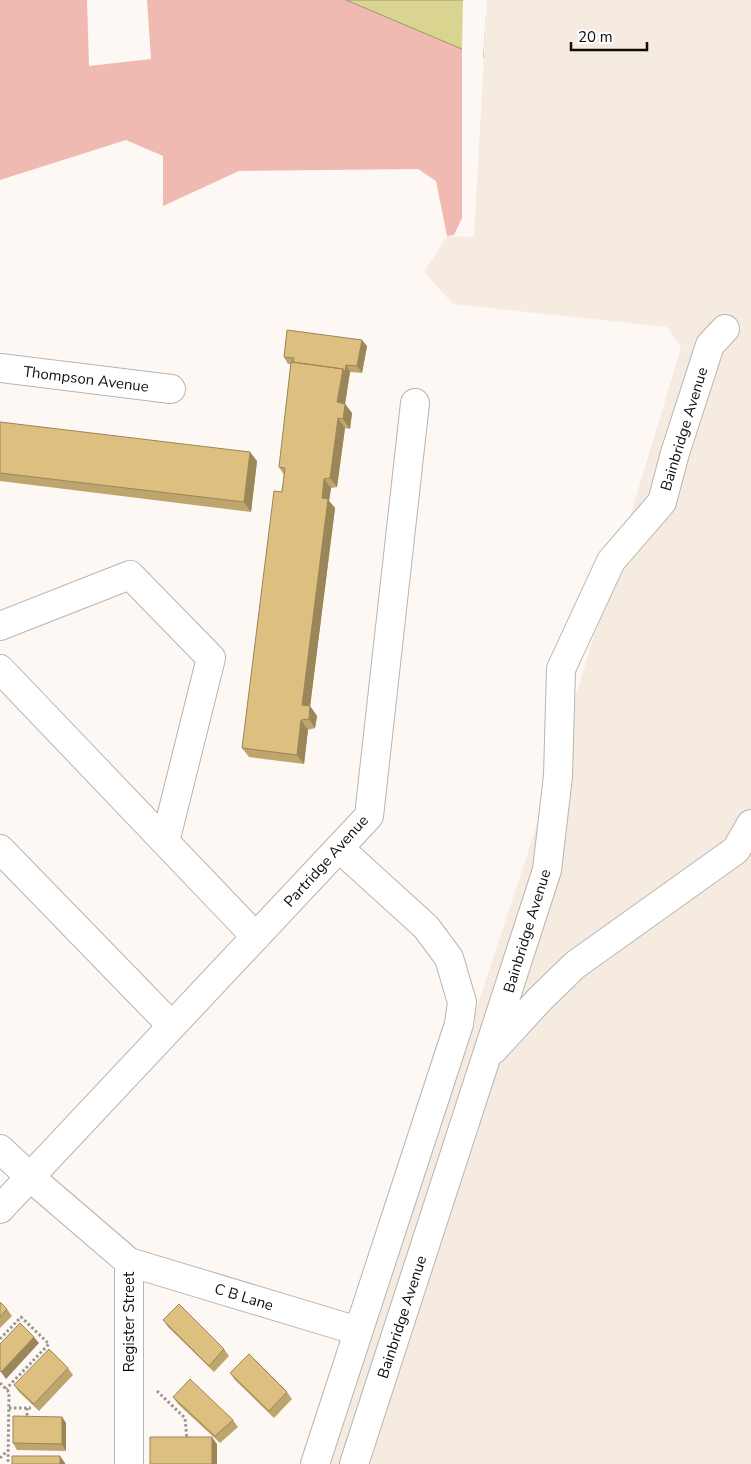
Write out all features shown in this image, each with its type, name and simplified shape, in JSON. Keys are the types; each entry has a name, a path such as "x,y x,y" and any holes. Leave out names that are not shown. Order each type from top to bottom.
{"street":[{"name":"Bainbridge Avenue","path":"354,1464 547,870 558,776 561,669 611,561 662,502 710,345 725,329"},
{"name":"Thompson Avenue","path":"0,368 171,388"},
{"name":"Partridge Avenue","path":"0,1209 370,816 415,403"},
{"path":"0,626 130,575 211,658 165,842"},
{"path":"0,669 256,937"},
{"path":"487,1057 540,999 575,965 743,851 751,824"},
{"path":"315,1464 459,1024 462,1002 449,958 426,927 339,848"},
{"path":"0,849 172,1026"},
{"name":"Register Street","path":"0,1149 129,1262 129,1464"},
{"name":"C B Lane","path":"129,1262 358,1331"}],"path":[{"path":"0,1339 21,1317 49,1344 6,1389"},
{"path":"39,1354 44,1358"},
{"path":"129,1365 185,1418 187,1444"},
{"path":"0,1383 9,1392 8,1464"},
{"path":"9,1408 29,1408 28,1423"},
{"path":"0,1458 8,1450"}],"shaded area":[{"path":"0,0 87,0 89,66 151,59 147,0 436,0 462,14 462,218 454,235 447,236 436,181 418,169 239,171 163,206 163,156 126,140 0,180"},
{"path":"346,0 486,0 483,58"},
{"path":"487,0 751,0 751,1464 326,1464 532,840 681,348 667,327 453,304 424,272 447,236 474,237"}],"pier":[{"path":"463,0 487,0 483,61 462,52"}],"building":[{"path":"287,330 362,340 357,366 346,365 345,372 343,369 293,362 294,358 284,357"},
{"path":"291,362 343,369 337,402 345,404 343,419 338,418 330,478 324,479 322,498 328,499 302,705 310,706 309,719 301,720 297,755 242,748 274,491 282,492 285,468 279,467"},
{"path":"0,422 250,452 244,502 0,473"},
{"path":"0,1302 7,1309 0,1317"},
{"path":"179,1304 224,1349 209,1366 163,1320"},
{"path":"20,1323 34,1337 1,1372 0,1344"},
{"path":"49,1349 68,1368 34,1404 14,1385"},
{"path":"249,1354 287,1392 269,1411 230,1373"},
{"path":"190,1379 233,1420 215,1436 173,1397"},
{"path":"13,1416 62,1417 62,1444 13,1443"},
{"path":"150,1437 212,1437 212,1464 150,1464"},
{"path":"12,1456 60,1456 60,1464 12,1464"}]}
